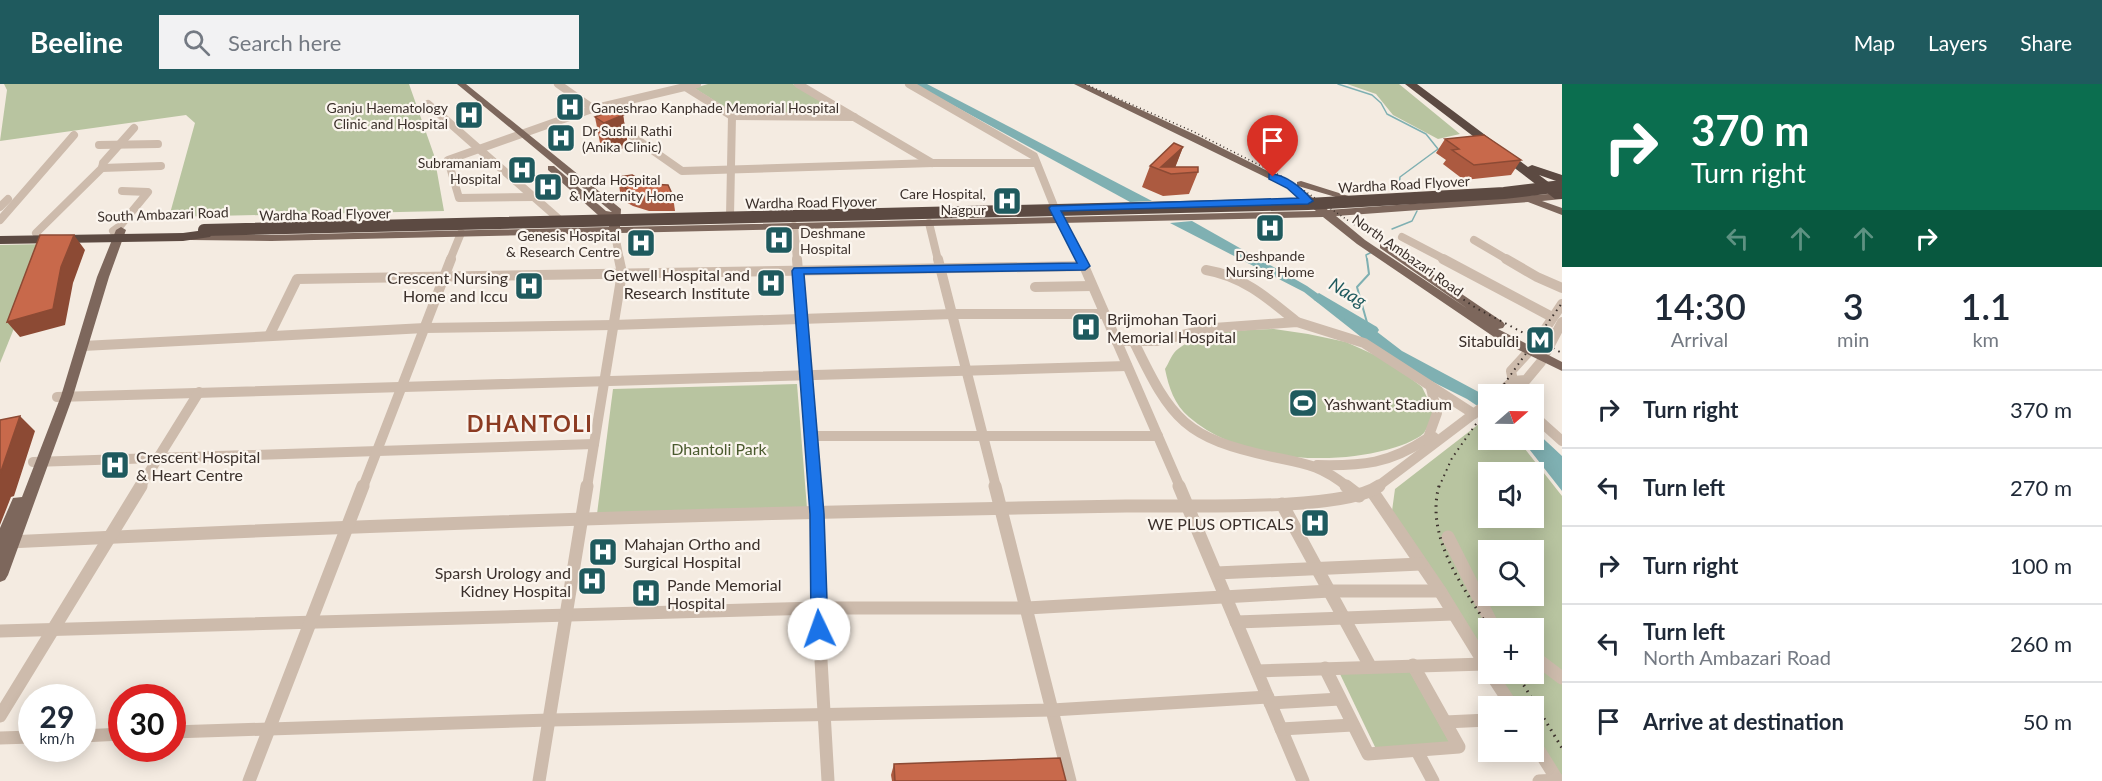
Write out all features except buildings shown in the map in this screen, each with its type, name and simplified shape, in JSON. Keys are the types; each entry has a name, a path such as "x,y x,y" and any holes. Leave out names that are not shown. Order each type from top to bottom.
{"highway":[{"path":"1410,84 1528,170 1559,189"},
{"path":"1417,84 1528,170 1559,189"},
{"path":"1516,187 1523,181 1528,170"},
{"name":"Wardha Road Flyover","path":"185,233 1298,209 1499,197 1559,189"},
{"name":"South Ambazari Road","path":"0,234 36,232 113,237 185,233"},
{"path":"0,240 133,237 185,233"}],"main road":[{"path":"452,84 518,135"},
{"path":"461,84 614,224 794,226 1059,221 1308,207 1322,200 1516,187 1559,189"},
{"name":"North Ambazari Road","path":"1078,84 1183,129 1290,185 1308,207 1336,217"},
{"name":"North Ambazari Road","path":"1086,84 1301,184 1322,200 1336,217 1444,299 1503,338 1532,349"},
{"path":"1301,184 1353,199"},
{"path":"185,233 297,237 460,233 730,216 1054,208 1308,207 1336,217 1351,218 1529,199 1559,189"},
{"path":"1529,199 1562,212"},
{"path":"1351,218 1532,349 1562,367"},
{"name":"South Ambazari Road","path":"185,233 327,224 560,219 614,224"},
{"path":"62,396 83,346 113,237"},
{"path":"0,575 5,544 62,396 113,237"},
{"path":"1545,355 1562,358"}],"street":[{"path":"558,84 682,171 933,163 1036,163"},
{"path":"534,197 459,198 448,160 592,109 683,85 697,84"},
{"path":"798,84 933,163"},
{"path":"909,84 1022,147 1034,156 1059,221 1085,266 1303,781"},
{"path":"683,85 732,116 854,117"},
{"path":"428,104 560,219"},
{"path":"730,216 732,116"},
{"path":"36,232 102,168 134,128"},
{"path":"0,220 74,135"},
{"path":"99,145 158,144"},
{"path":"102,168 161,166"},
{"path":"113,237 148,192 122,190"},
{"path":"0,207 8,199"},
{"path":"929,223 1070,781"},
{"path":"539,781 622,273 614,224"},
{"path":"794,226 817,514 818,608 828,781"},
{"path":"249,781 460,233"},
{"path":"1402,237 1552,317"},
{"path":"1474,240 1537,277 1562,288"},
{"path":"269,336 297,279 1085,266"},
{"path":"5,544 348,526 1002,508 1282,504 1359,496 1372,491 1476,413 1364,344 1297,322 1256,290 1229,274 1206,270"},
{"path":"1035,287 1092,286"},
{"path":"1513,381 1511,371 1532,349 1562,304"},
{"path":"83,346 425,328 802,320 953,314 1104,314"},
{"path":"1116,341 1155,341 1214,328 1297,322"},
{"path":"1510,384 1513,381 1526,380 1545,355 1562,322"},
{"path":"1134,342 1162,398 1176,415 1205,436 1225,445 1314,465 1363,466 1392,460 1428,438 1436,426 1439,409 1431,387"},
{"path":"62,396 1127,366"},
{"path":"0,716 199,392"},
{"path":"1544,425 1562,441"},
{"path":"810,436 1158,436"},
{"path":"1428,438 1446,436"},
{"path":"38,461 594,444"},
{"path":"1314,465 1330,473 1359,496"},
{"path":"1372,491 1440,591 1478,653"},
{"path":"1282,504 1370,666"},
{"path":"1448,537 1489,618"},
{"path":"1216,573 1421,564"},
{"path":"0,631 818,608 1027,608 1225,595 1330,591 1440,591"},
{"path":"1236,622 1453,614"},
{"path":"1544,664 1562,678"},
{"path":"1257,671 1370,666 1478,669"},
{"path":"1325,668 1368,754 1459,747 1413,666"},
{"path":"186,732 550,720 1052,711 1269,700 1340,699"},
{"path":"1445,722 1478,720"},
{"path":"1281,729 1353,725"},
{"path":"0,738 18,737"},
{"path":"1418,750 1433,781"},
{"path":"1544,759 1558,781"},
{"path":"1539,781 1558,781"}],"green space":[{"path":"4,84 409,84 434,155 444,211 169,217 195,123 186,115 0,141 7,90"},
{"path":"708,84 793,84 846,115 736,114 694,88"},
{"path":"1347,84 1399,84 1460,134 1438,139 1393,115 1376,94"},
{"path":"48,244 0,363 0,245"},
{"name":"Yashwant Stadium","path":"1274,329 1346,342 1388,361 1422,387 1434,412 1424,433 1401,445 1362,455 1337,458 1283,456 1232,443 1209,431 1179,407 1168,383 1165,369 1176,351 1189,342 1212,334"},
{"name":"Dhantoli Park","path":"797,384 807,508 597,514 613,389"},
{"path":"1478,425 1478,450 1526,450 1535,462 1478,462 1478,528 1544,528 1544,473 1562,496 1562,780 1544,751 1544,696 1509,696 1502,684 1544,684 1544,618 1478,618 1478,647 1392,511 1395,489"},
{"path":"1409,670 1450,743 1376,749 1340,674"}],"water":[{"path":"914,84 927,84 1152,201 1130,202"},
{"path":"1192,221 1307,286 1372,328 1402,351 1478,392 1478,406 1425,378 1370,344 1304,292 1170,223"},
{"path":"1544,439 1562,456 1562,491 1544,468 1544,462 1539,462 1530,450 1544,450"}],"waterway":[{"path":"1338,84 1372,95 1381,103 1387,114 1426,134 1438,149 1400,177 1399,186"},
{"path":"1392,229 1412,221 1417,211"},
{"path":"1367,260 1366,255 1372,252"},
{"path":"1367,259 1369,274 1357,287 1368,326"},
{"name":"Naag","path":"1319,297 1372,330"}],"railway":[{"path":"1085,84 1192,131 1287,179 1406,260"},
{"path":"1404,259 1476,308 1536,339"},
{"path":"1536,339 1562,303"},
{"path":"1504,384 1536,339"},
{"path":"1536,339 1562,353"},
{"path":"1439,487 1452,458 1478,421"},
{"path":"1439,486 1436,505 1437,524 1442,543 1458,578 1482,618"},
{"path":"1523,684 1562,748"}],"place":[{"name":"Ganeshrao Kanphade Memorial Hospital","path":"570,107"},
{"name":"Ganju Haematology Clinic and Hospital","path":"469,115"},
{"name":"Dr Sushil Rathi (Anika Clinic)","path":"561,138"},
{"name":"Subramaniam Hospital","path":"522,170"},
{"name":"Darda Hospital & Maternity Home","path":"548,187"},
{"name":"Care Hospital, Nagpur","path":"1007,201"},
{"name":"Deshpande Nursing Home","path":"1270,228"},
{"name":"Deshmane Hospital","path":"779,240"},
{"name":"Genesis Hospital & Research Centre","path":"641,243"},
{"name":"Getwell Hospital and Research Institute","path":"771,283"},
{"name":"Crescent Nursing Home and Iccu","path":"529,286"},
{"name":"Brijmohan Taori Memorial Hospital","path":"1086,327"},
{"name":"Sitabuldi","path":"1540,340"},
{"name":"Yashwant Stadium","path":"1303,403"},
{"name":"Crescent Hospital & Heart Centre","path":"115,465"},
{"name":"WE PLUS OPTICALS","path":"1315,523"},
{"name":"Mahajan Ortho and Surgical Hospital","path":"603,552"},
{"name":"Sparsh Urology and Kidney Hospital","path":"592,581"},
{"name":"Pande Memorial Hospital","path":"646,593"}],"district":[{"name":"DHANTOLI","path":"530,423"}],"route":[{"path":"819,629 817,514 798,271 1085,266 1054,208 1308,201 1290,185 1273,177"}]}
